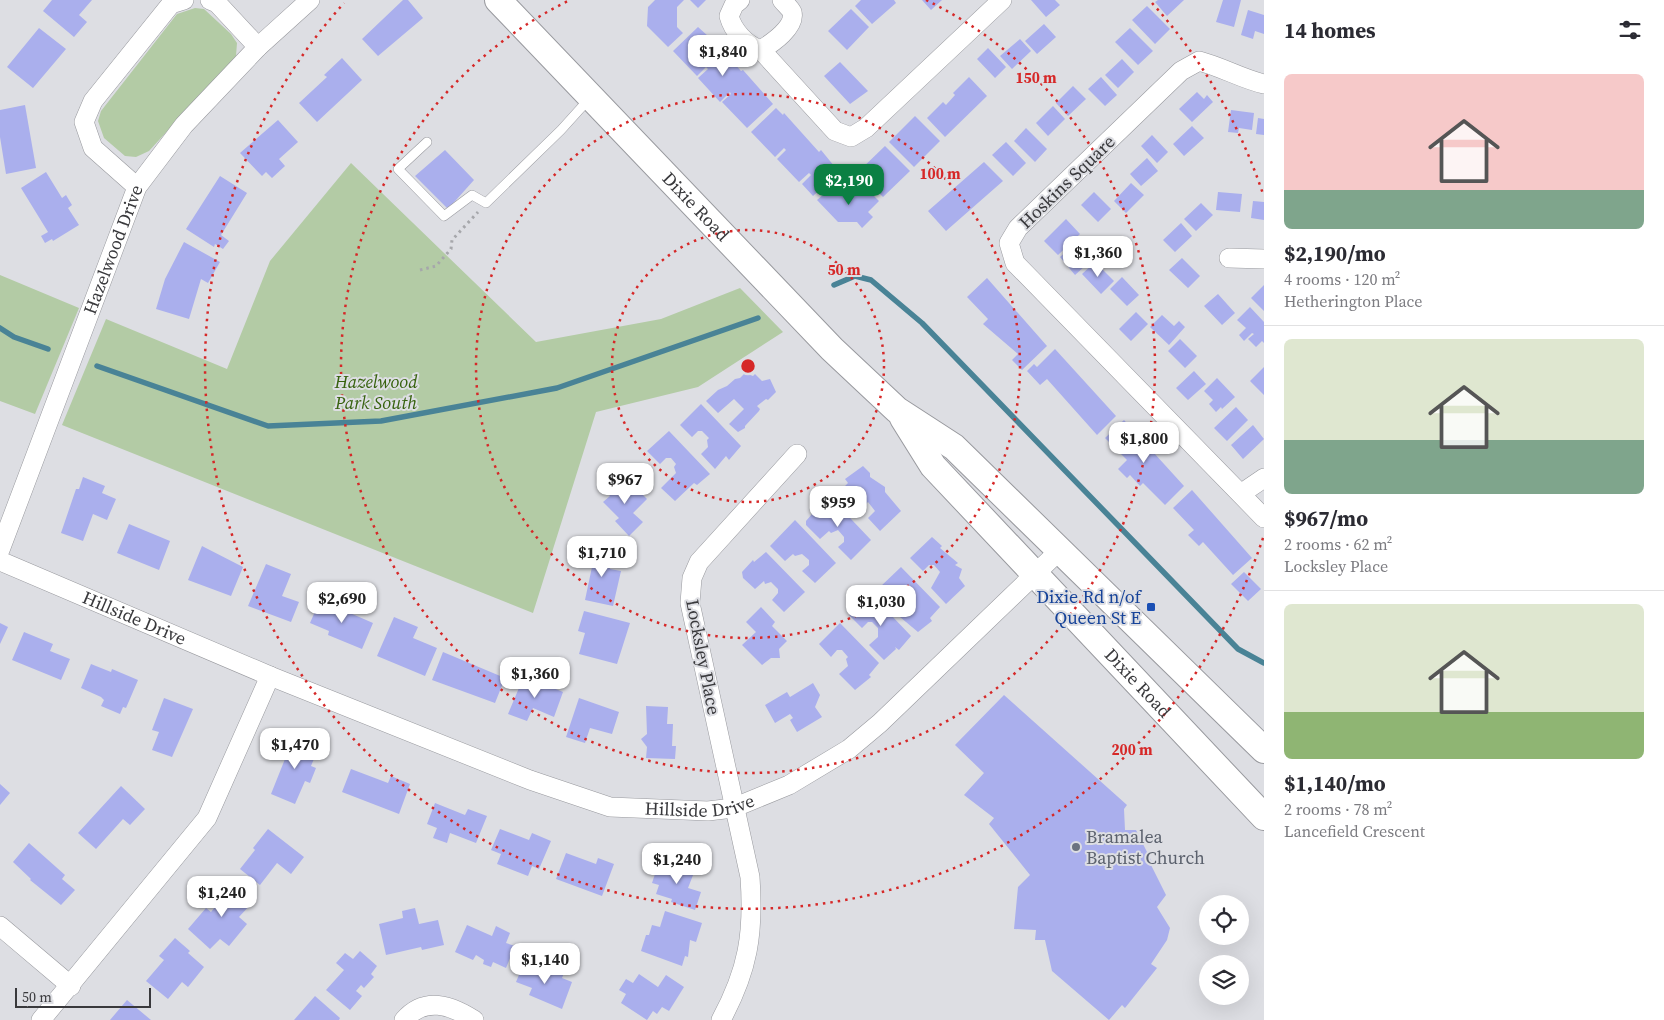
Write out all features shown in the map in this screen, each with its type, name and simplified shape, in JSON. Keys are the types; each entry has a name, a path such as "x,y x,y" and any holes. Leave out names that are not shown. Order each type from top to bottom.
{"main road":[{"name":"Dixie Road","path":"498,0 832,350 898,410 954,447 1264,750"},
{"name":"Dixie Road","path":"898,410 933,466 1264,817"}],"street":[{"path":"137,187 93,148 84,122 93,101 171,4 184,0"},
{"path":"210,0 217,3 258,47"},
{"name":"Hazelwood Drive","path":"0,550 137,187 184,125 258,47 310,0"},
{"path":"740,0 734,5 729,16 732,28 754,48 761,50 835,131 851,136 866,128 1002,0"},
{"path":"761,50 789,27 792,19 791,10 782,0"},
{"name":"Hoskins Square","path":"1242,493 1015,263 1009,243 1018,228 1182,71 1199,61 1222,67 1252,81 1264,84"},
{"path":"1229,258 1264,259"},
{"name":"Locksley Place","path":"721,1020 737,990 747,955 752,921 750,877 733,808 690,603 692,578 699,562 797,454"},
{"path":"1264,478 1242,493 1264,518"},
{"name":"Hillside Drive","path":"0,561 270,676 530,780 610,807 708,811 733,808 788,785 849,749 880,723 1060,550"},
{"path":"41,1020 71,986 206,818 270,676"},
{"path":"0,926 71,986"},
{"path":"404,1020 411,1012 432,1004 459,1010 474,1020"}],"lane":[{"path":"427,142 398,169 444,216 472,195 486,204 561,130 590,97"}],"path":[{"path":"420,270 436,266 451,249 452,240 486,204"}],"green space":[{"path":"195,8 204,9 231,34 237,43 236,56 149,151 136,157 125,156 104,138 98,121 101,111 177,14"},
{"name":"Hazelwood Park South","path":"351,163 536,342 661,319 740,288 783,332 698,387 596,412 533,613 62,425 106,319 227,369 270,261"},
{"path":"0,275 79,308 35,414 0,401"}],"building":[{"path":"52,0 92,0 79,15 87,22 74,37 43,11"},
{"path":"403,0 408,0 423,18 378,56 362,39"},
{"path":"655,0 684,0 677,7 677,27 683,33 668,47 647,26 648,7"},
{"path":"690,0 706,0 698,8"},
{"path":"861,0 894,0 896,3 872,24 855,6"},
{"path":"922,0 942,0 931,10"},
{"path":"1031,0 1055,0 1060,5 1046,17"},
{"path":"1158,0 1184,0 1167,16 1155,2"},
{"path":"1223,0 1241,0 1234,27 1216,22"},
{"path":"1147,6 1170,29 1155,44 1132,20"},
{"path":"851,9 869,27 847,50 828,31"},
{"path":"1248,10 1264,15 1264,34 1255,31 1253,39 1241,35"},
{"path":"1044,24 1056,37 1037,54 1025,41"},
{"path":"698,27 718,45 741,71 743,70 773,104 747,128 722,102 731,94 730,92 720,102 698,78 708,69 706,67 697,76 673,51"},
{"path":"39,28 66,49 33,88 7,67"},
{"path":"1130,28 1153,51 1138,65 1115,42"},
{"path":"1020,39 1031,51 1012,69 1000,56"},
{"path":"988,48 1006,67 995,78 977,59"},
{"path":"342,58 362,80 317,122 299,103 327,77 324,75"},
{"path":"1122,59 1134,72 1118,88 1105,75"},
{"path":"840,62 868,91 850,104 824,76"},
{"path":"969,77 987,96 945,137 927,118 943,102 946,105 955,95 953,93"},
{"path":"1101,77 1117,95 1105,106 1088,89"},
{"path":"1073,86 1086,99 1068,116 1056,103"},
{"path":"1197,92 1204,99 1207,95 1213,102 1192,122 1179,109"},
{"path":"25,105 36,168 6,174 0,137 0,110"},
{"path":"1053,106 1065,119 1048,136 1036,123"},
{"path":"776,108 783,115 784,113 819,152 821,150 839,172 813,196 802,184 811,175 809,173 799,182 777,159 786,150 784,148 775,157 751,132"},
{"path":"1231,110 1254,113 1252,130 1239,128 1238,133 1228,132"},
{"path":"915,116 940,141 914,167 889,142"},
{"path":"1258,118 1264,119 1264,135 1256,134"},
{"path":"278,120 298,142 279,159 285,166 272,178 266,172 262,176 240,153"},
{"path":"1192,126 1204,138 1184,156 1173,144"},
{"path":"1026,128 1047,149 1035,162 1014,141"},
{"path":"1152,135 1168,152 1157,163 1141,146"},
{"path":"1006,142 1026,163 1013,176 992,155"},
{"path":"885,146 910,171 883,197 858,172"},
{"path":"445,150 474,180 448,209 415,176"},
{"path":"1147,158 1158,171 1141,186 1130,174"},
{"path":"984,162 1003,181 946,231 928,211"},
{"path":"46,172 62,198 66,195 72,205 68,208 79,225 53,241 52,239 45,243 41,236 48,232 21,188"},
{"path":"220,176 247,193 221,235 229,241 223,249 215,244 214,247 186,229"},
{"path":"1131,183 1144,195 1126,213 1114,201"},
{"path":"832,187 838,194 858,194 865,187 879,201 868,212 873,217 862,228 857,222 838,222 817,200"},
{"path":"1094,192 1111,209 1098,222 1081,205"},
{"path":"1218,192 1242,194 1240,212 1216,210"},
{"path":"1253,201 1264,202 1264,220 1251,218"},
{"path":"1201,203 1213,215 1196,231 1184,219"},
{"path":"1066,219 1080,234 1058,255 1044,241"},
{"path":"1181,223 1192,236 1175,252 1163,240"},
{"path":"1080,239 1095,257 1075,275 1060,257"},
{"path":"184,242 220,262 208,283 201,279 189,319 156,309 165,279"},
{"path":"1182,258 1200,276 1188,288 1169,270"},
{"path":"1095,262 1114,281 1101,294 1082,274"},
{"path":"1122,277 1139,295 1127,306 1110,289"},
{"path":"987,278 1047,346 1022,370 1012,360 1018,354 983,324 988,319 967,297"},
{"path":"1264,285 1264,311 1251,298"},
{"path":"1218,294 1235,313 1222,325 1204,306"},
{"path":"1250,307 1264,322 1264,343 1262,341 1256,347 1248,339 1254,334 1252,333 1244,341 1239,335 1246,328 1237,320"},
{"path":"1136,312 1148,324 1131,341 1119,329"},
{"path":"1162,315 1174,326 1179,321 1185,327 1169,345 1150,327"},
{"path":"1180,339 1197,356 1185,368 1168,351"},
{"path":"1055,349 1116,416 1097,435 1047,379 1040,385 1027,371 1034,364 1037,367"},
{"path":"1264,367 1264,395 1250,381"},
{"path":"1194,371 1206,384 1188,400 1176,388"},
{"path":"745,373 753,376 755,374 762,381 770,379 776,392 768,400 766,399 757,406 760,409 759,411 745,428 738,432 729,424 744,409 734,399 718,413 706,401 718,390 727,386 735,379 740,378"},
{"path":"1217,378 1235,397 1216,412 1209,404 1213,400 1204,391"},
{"path":"701,404 741,446 729,460 726,456 715,469 701,454 708,447 707,440 709,438 702,431 698,431 692,437 680,425"},
{"path":"1236,407 1248,420 1227,441 1214,428"},
{"path":"1124,420 1184,486 1165,505 1143,483 1140,486 1130,475 1127,478 1118,469 1127,460 1105,438"},
{"path":"1253,425 1264,439 1243,459 1231,445"},
{"path":"669,431 710,474 697,485 694,483 675,501 661,488 676,473 674,467 676,464 671,458 666,458 660,464 647,451"},
{"path":"863,466 870,473 870,477 885,487 885,492 901,511 880,531 868,518 875,511 868,502 866,504 859,502 851,509 836,495 848,483 845,479"},
{"path":"83,477 105,486 102,493 116,499 107,520 93,514 83,541 61,533 76,489 79,489"},
{"path":"627,479 647,499 633,513 643,522 629,536 615,521 619,518 603,502 610,496 606,491 615,482 620,486"},
{"path":"1192,490 1252,558 1233,575 1203,542 1199,546 1188,535 1194,530 1173,508"},
{"path":"833,500 871,540 851,560 838,547 844,542 844,537 838,530 831,533 829,531 820,539 806,525 806,521 818,507 820,509"},
{"path":"795,520 836,563 815,583 802,571 809,565 809,560 802,554 795,556 793,554 785,561 770,546"},
{"path":"129,524 170,541 159,570 117,553"},
{"path":"932,537 942,546 940,548 958,563 955,565 962,569 959,578 965,586 946,604 931,588 940,572 934,565 929,565 923,571 910,558"},
{"path":"202,546 243,567 231,596 188,580"},
{"path":"592,547 613,552 610,569 621,571 613,606 585,600 592,567 588,566"},
{"path":"766,552 805,592 784,612 772,600 778,593 778,589 771,582 765,584 764,581 755,589 743,578 742,572 753,560 754,562"},
{"path":"266,564 291,574 282,596 299,602 291,622 248,606"},
{"path":"901,567 940,607 930,618 932,621 918,632 900,617 908,610 909,600 903,594 898,594 892,599 880,587"},
{"path":"1244,572 1261,589 1248,601 1231,584"},
{"path":"871,594 911,636 899,650 895,647 896,649 884,660 869,645 878,637 878,628 872,622 868,622 862,628 849,615"},
{"path":"320,600 373,623 362,649 328,635 329,631 310,623"},
{"path":"761,607 775,622 772,626 787,641 779,649 780,658 771,658 762,665 742,645 756,632 746,622"},
{"path":"584,611 630,623 617,664 579,654 585,633 578,631"},
{"path":"394,617 418,627 413,638 437,648 425,676 377,656"},
{"path":"0,623 8,627 0,644"},
{"path":"840,623 879,663 869,675 871,677 855,690 839,674 848,666 846,659 848,657 842,650 837,650 831,657 819,644"},
{"path":"24,632 53,644 50,651 70,659 61,680 12,660"},
{"path":"443,652 505,678 495,703 432,680"},
{"path":"91,664 111,672 112,669 138,680 126,708 123,707 120,714 101,706 104,700 101,697 81,688"},
{"path":"524,676 563,692 554,717 533,708 527,721 508,714"},
{"path":"813,683 820,695 815,707 822,717 797,732 790,720 793,718 790,714 775,723 765,705 787,692 790,697"},
{"name":"Bramalea Baptist Church","path":"1004,695 1127,805 1124,809 1125,830 1136,830 1166,895 1157,907 1170,928 1167,940 1151,964 1157,968 1125,1008 1122,1005 1109,1020 1052,971 1045,940 1035,940 1036,930 1014,929 1018,887 1030,875 989,824 994,818 964,795 984,773 955,745"},
{"path":"164,698 193,709 172,757 152,750 159,732 152,730"},
{"path":"579,698 619,712 612,734 590,728 585,743 566,737"},
{"path":"646,706 668,707 667,724 673,724 672,746 676,746 675,759 646,758 647,747 641,739 647,734"},
{"path":"291,736 319,747 311,766 316,768 310,783 305,781 295,804 271,794 285,759 282,757"},
{"path":"351,769 388,783 391,776 410,784 399,814 342,792"},
{"path":"0,784 10,793 0,805"},
{"path":"121,786 145,809 130,825 123,819 96,849 78,833"},
{"path":"435,803 465,815 468,809 487,816 476,843 450,833 447,843 433,838 437,828 427,824"},
{"path":"268,829 304,857 291,874 277,863 260,885 240,869"},
{"path":"500,829 529,840 532,833 551,841 539,869 532,866 528,876 497,864 501,854 491,850"},
{"path":"29,843 65,875 62,879 75,890 61,905 30,880 13,862"},
{"path":"566,853 596,864 598,858 614,864 602,896 556,879"},
{"path":"667,860 695,870 688,888 701,892 695,910 671,902 672,899 656,894 659,885 652,883 657,868 664,870"},
{"path":"226,882 251,904 239,917 247,924 229,946 220,939 210,949 188,929 206,908 211,912 219,902 213,897"},
{"path":"415,908 419,924 438,920 444,945 422,950 421,947 386,955 379,924 403,918 402,911"},
{"path":"665,911 702,923 696,942 690,940 688,957 685,956 682,966 641,951 646,935 649,935 652,925 660,927"},
{"path":"467,925 492,936 496,926 510,933 506,943 515,946 506,968 493,962 491,967 483,964 484,960 476,955 473,960 455,952"},
{"path":"175,938 204,967 188,987 182,982 168,999 146,981 164,960 159,956"},
{"path":"360,951 377,966 371,974 374,977 364,988 361,985 356,991 362,996 350,1010 326,990 344,970 336,963 345,953 353,959"},
{"path":"524,963 549,973 551,968 564,973 562,978 572,982 562,1009 529,995 532,988 516,982"},
{"path":"639,974 658,987 666,975 684,987 669,1011 662,1007 657,1014 653,1011 647,1020 621,1003 626,994 619,990 626,979 633,983"},
{"path":"315,996 340,1018 339,1020 294,1020"},
{"path":"127,1000 151,1020 110,1020"}],"waterway":[{"path":"834,285 855,276 871,280 922,323 1238,649 1264,663"},
{"path":"97,366 268,426 381,421 557,388 758,318"},
{"path":"0,328 14,337 48,349"}],"place":[{"name":"Dixie Rd n/of Queen St E","path":"1151,607"},
{"name":"Bramalea Baptist Church","path":"1076,847"}]}
